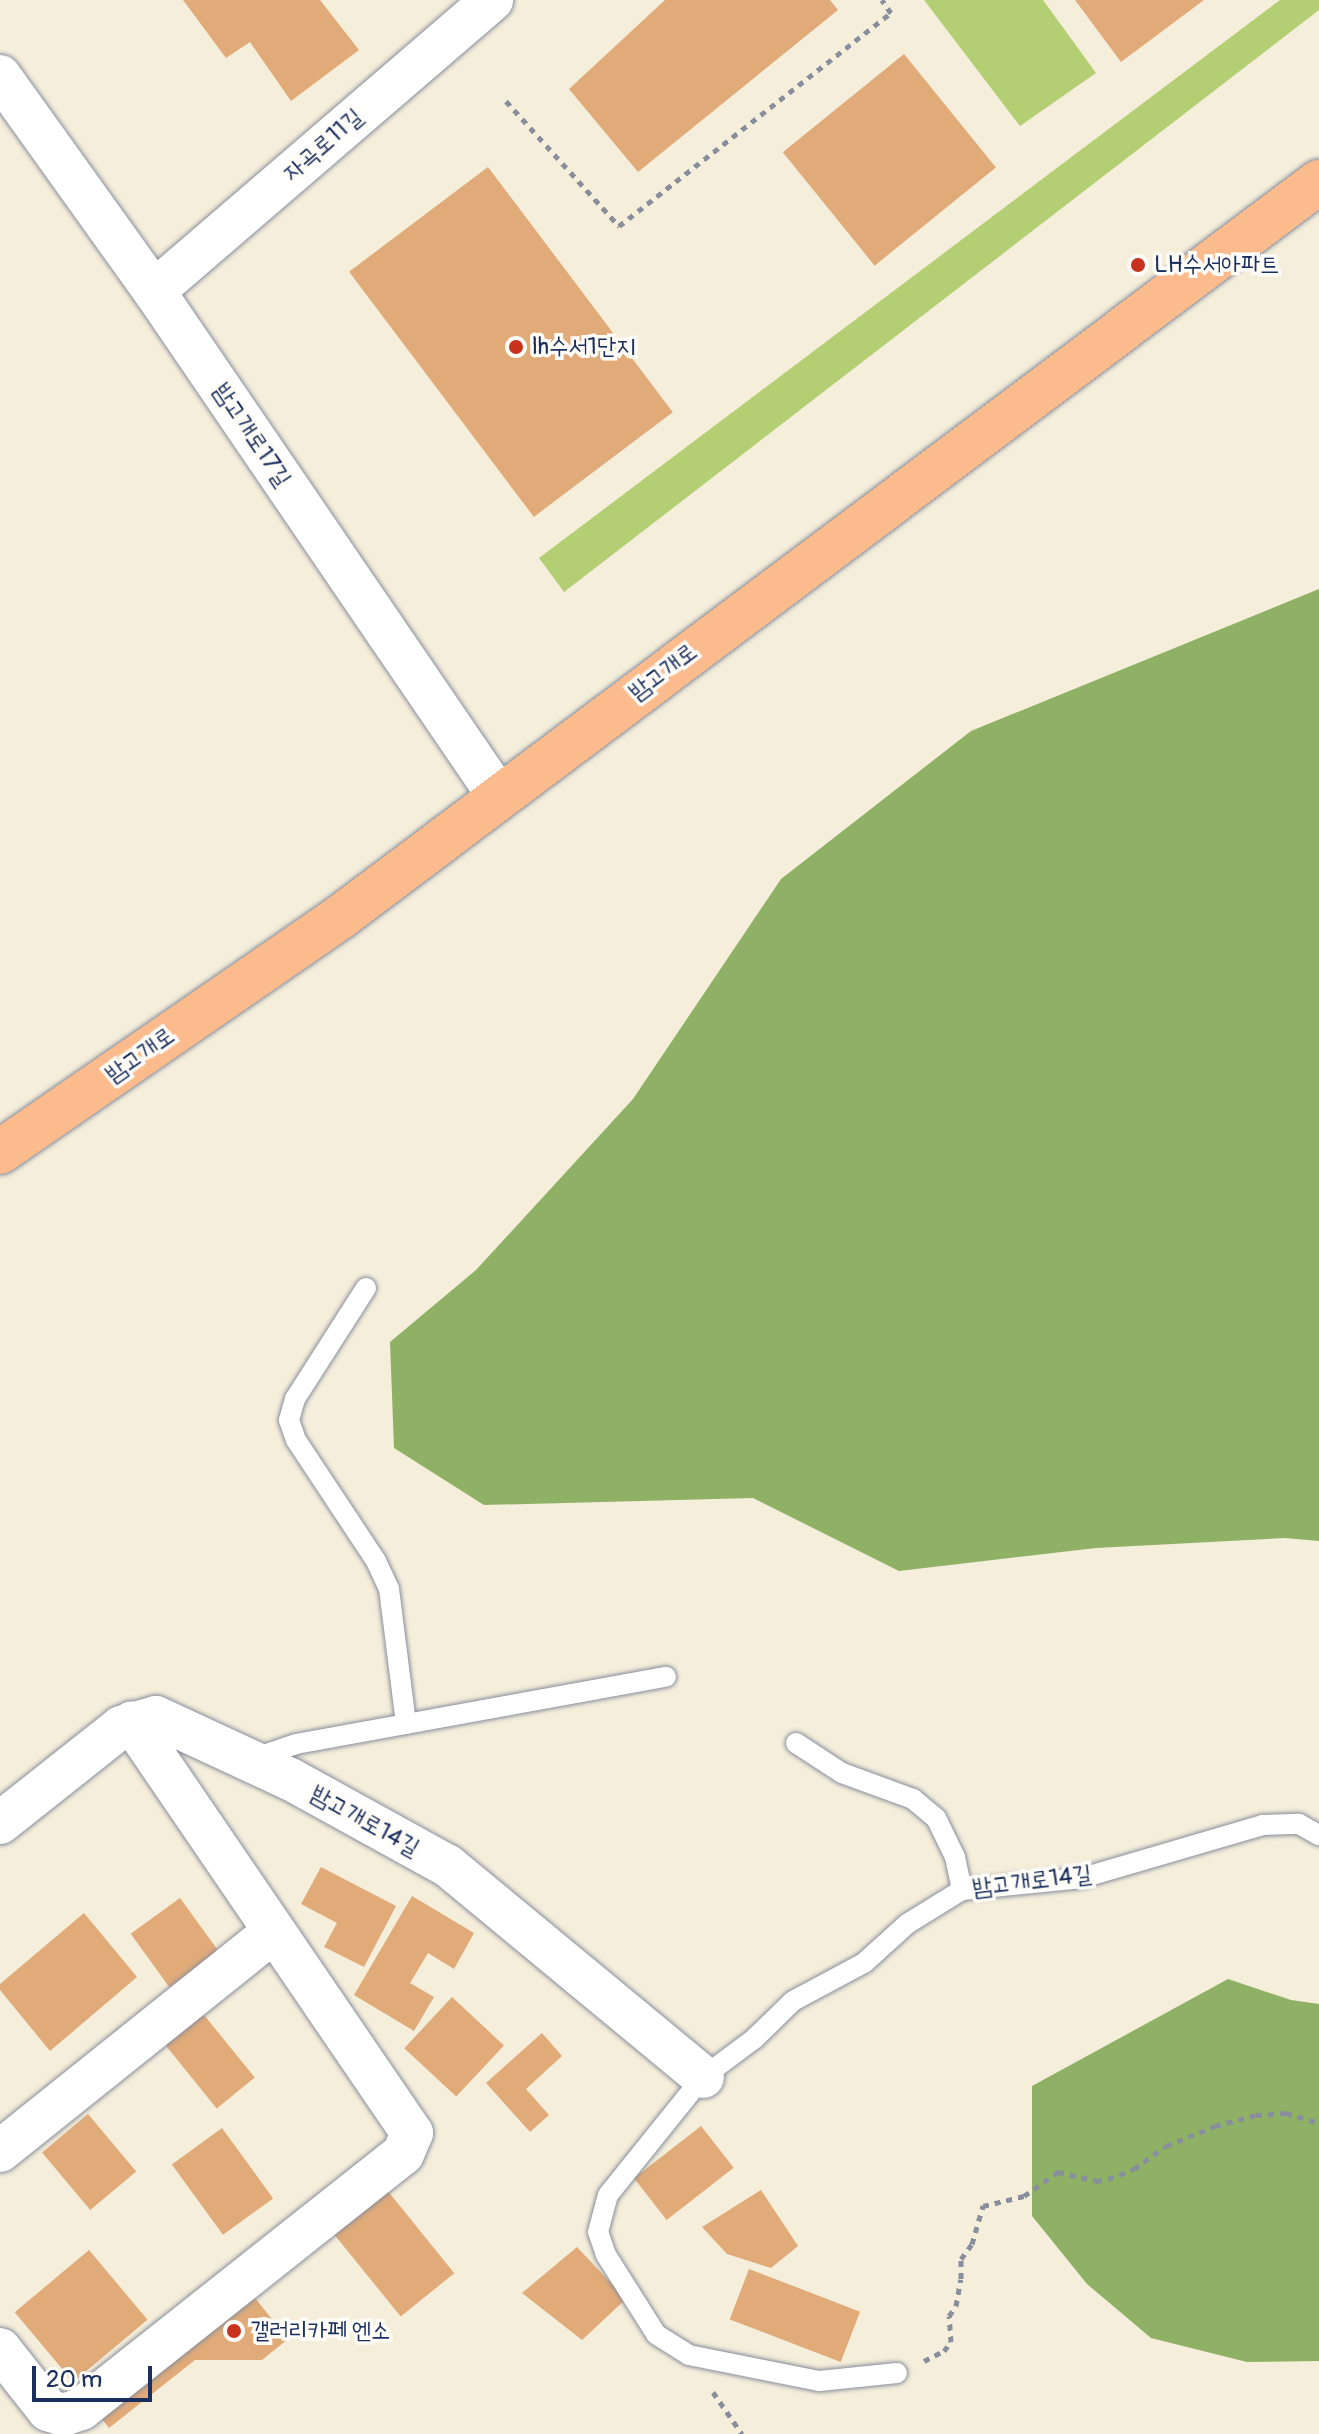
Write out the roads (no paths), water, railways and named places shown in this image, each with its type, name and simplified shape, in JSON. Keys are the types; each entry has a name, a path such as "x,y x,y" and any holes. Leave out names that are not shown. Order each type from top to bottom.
{"main road":[{"name":"밤고개로","path":"0,1152 343,915 1319,182"}],"street":[{"name":"자곡로11길","path":"154,291 492,0"},
{"name":"밤고개로17길","path":"0,76 154,291 499,797"},
{"name":"밤고개로14길","path":"132,1722 156,1717 292,1780 448,1866 703,2077"},
{"path":"0,1823 121,1727 132,1722 412,2133 403,2154 81,2409 63,2415 48,2410 0,2349"},
{"path":"0,2151 273,1932"}],"lane":[{"path":"366,1288 295,1399 289,1420 296,1440 376,1561 389,1589 406,1724"},
{"path":"248,1760 296,1744 666,1677"},
{"path":"796,1743 842,1773 913,1799 936,1818 955,1857 962,1890"},
{"name":"밤고개로14길","path":"897,2373 819,2381 689,2355 656,2334 606,2255 598,2232 600,2215 608,2195 703,2077 754,2039 793,2001 864,1963 907,1924 962,1890 1082,1878 1263,1825 1299,1824 1319,1835"}],"place":[{"name":"LH수서아파트","path":"1138,265"},
{"name":"lh수서1단지","path":"516,347"},
{"name":"갤러리카페 엔소","path":"234,2331"}]}
